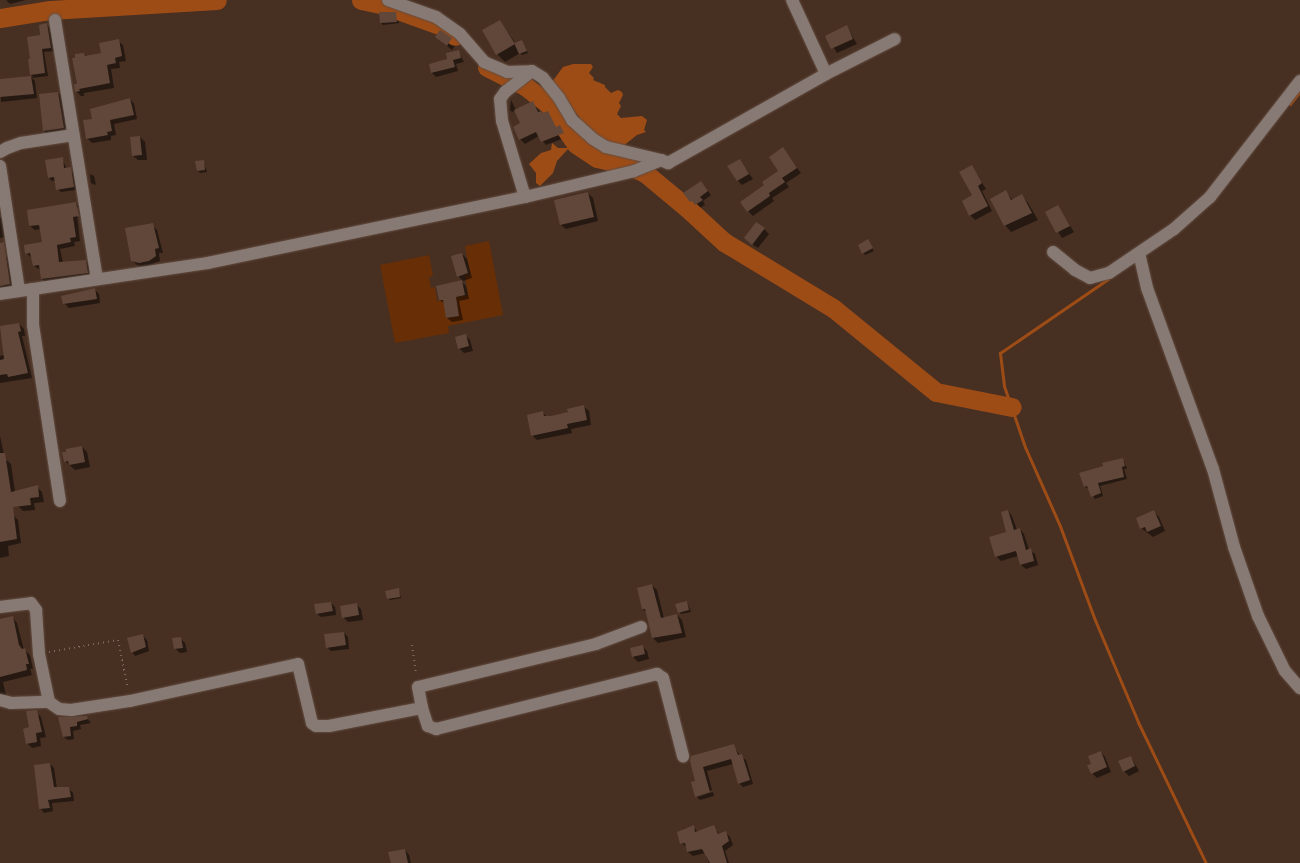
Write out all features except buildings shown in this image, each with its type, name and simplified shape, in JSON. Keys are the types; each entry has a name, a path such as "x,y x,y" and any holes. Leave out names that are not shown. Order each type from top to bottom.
{"street":[{"path":"388,0 436,17 460,34 484,62 507,72 532,71 544,78 572,120 593,139 606,146 657,162 668,163 826,74 895,39"},
{"path":"792,0 826,74"},
{"path":"55,20 97,279"},
{"path":"525,197 502,121 500,99 516,83 532,71"},
{"path":"1053,252 1075,270 1090,278 1109,273 1174,229 1210,197 1300,81"},
{"path":"0,152 21,144 73,135"},
{"path":"0,294 208,263 525,197 634,171 657,162"},
{"path":"0,166 19,290"},
{"path":"1139,253 1147,288 1210,461 1234,547 1258,616 1286,671 1300,688"},
{"path":"33,289 33,325 60,501"},
{"path":"0,607 31,604 36,610 39,654 49,702"},
{"path":"641,627 596,644 418,687 422,708 428,726 436,729 657,674 663,678 683,756"},
{"path":"0,700 11,703 49,702 59,709 71,710 130,701 298,664 312,722 321,728 422,708"}],"path":[{"path":"39,654 118,640 130,701"},
{"path":"412,645 418,687"}],"shaded area":[{"path":"573,64 591,64 593,67 589,73 594,78 593,80 605,85 611,93 618,90 622,92 623,95 619,103 621,106 617,114 621,118 642,116 647,120 644,130 646,132 637,135 622,147 607,142 588,129 552,82 563,67"},
{"path":"552,143 558,148 569,148 557,161 553,173 540,186 536,183 536,173 529,164 541,153 551,150"},
{"path":"489,241 503,315 448,326 449,333 395,343 380,265 429,255 433,276 429,277 431,288 435,287 437,301 468,295 465,275 470,274 465,246"}],"waterway":[{"path":"0,18 50,10 217,0"},
{"path":"361,0 384,5 442,26 455,36"},
{"path":"487,67 525,86 549,105 576,144 597,158 627,165 645,173 724,242 833,308 936,392 1012,407"},
{"path":"1290,104 1300,91"},
{"path":"1108,279 1000,353 1004,386 1025,447 1060,526 1095,620 1138,722 1206,863"}]}
